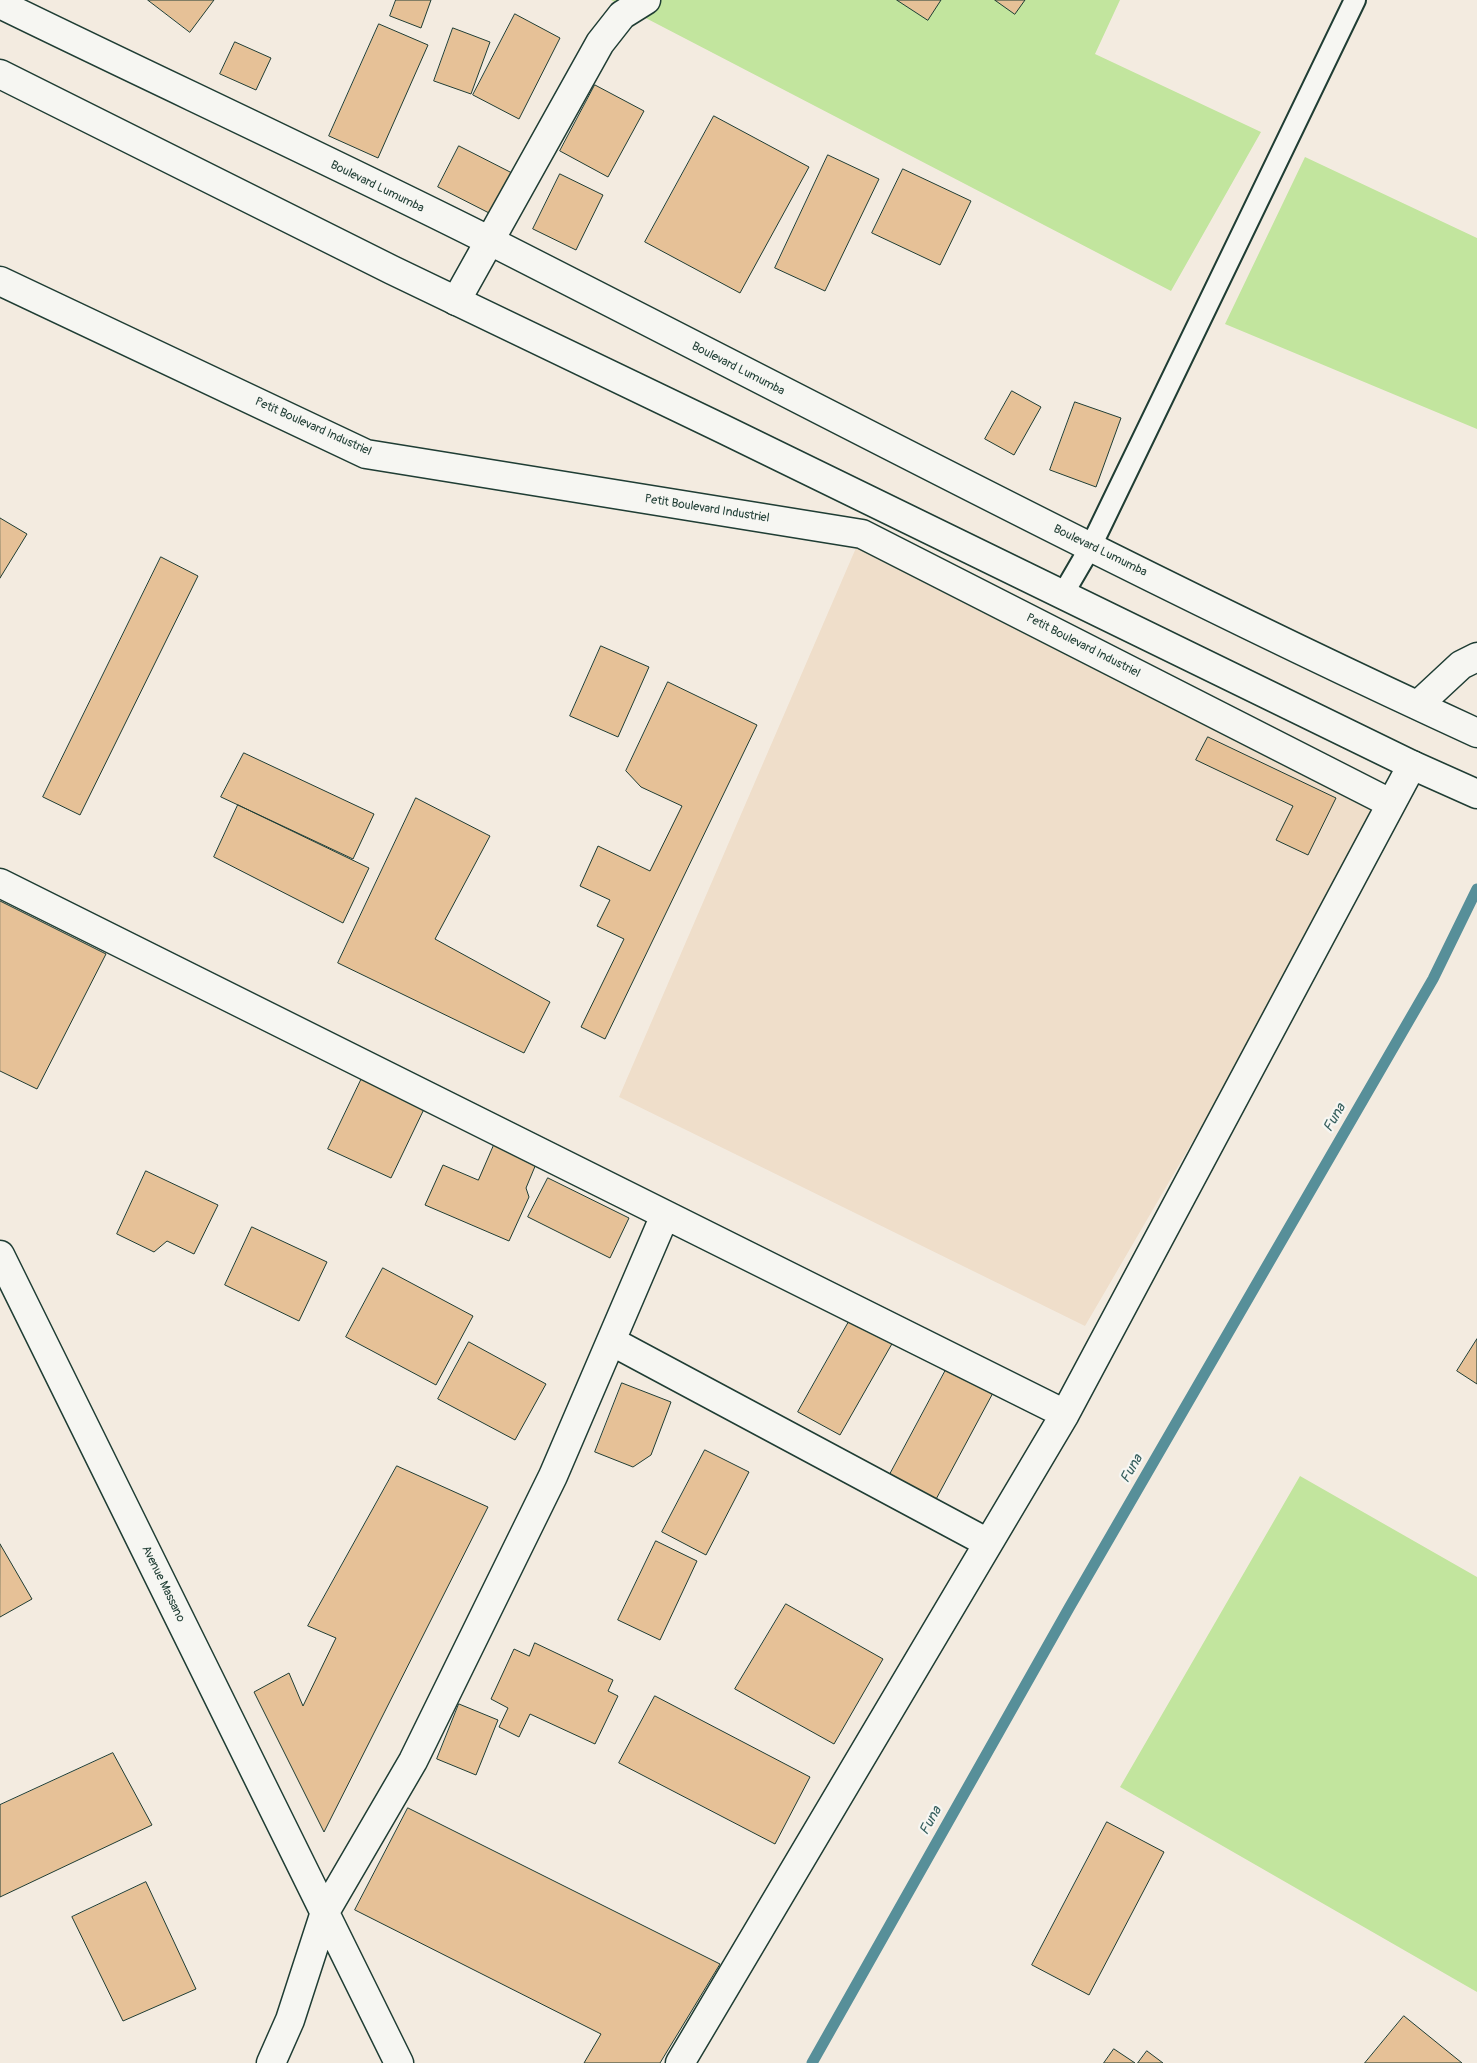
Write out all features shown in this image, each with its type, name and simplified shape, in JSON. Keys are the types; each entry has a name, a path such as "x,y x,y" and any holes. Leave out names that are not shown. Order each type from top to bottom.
{"street":[{"path":"456,301 488,240 600,43 622,15 646,0"},
{"name":"Boulevard Lumumba","path":"0,4 488,240 942,473 1418,706 1477,732"},
{"path":"0,74 456,301 1412,765 1468,790"},
{"name":"Petit Boulevard Industriel","path":"0,281 366,454 862,534 1390,803"},
{"path":"1418,706 1461,665 1477,657"},
{"path":"680,2063 1065,1414 1412,765"},
{"path":"0,882 665,1216 1065,1414"},
{"path":"271,2063 290,2020 325,1912 413,1761 553,1476 665,1216"},
{"name":"Avenue Massano","path":"0,1255 399,2063"},
{"path":"611,1341 988,1543"}],"lane":[{"path":"1063,594 1091,546 1355,0"}],"shaded area":[{"path":"862,534 1390,803 1085,1326 619,1097"}],"green space":[{"path":"611,0 1120,0 1095,54 1261,132 1171,291"},
{"path":"1305,157 1477,238 1477,429 1225,324"},
{"path":"1300,1476 1477,1577 1477,1992 1120,1787"}],"building":[{"path":"148,0 214,0 190,32"},
{"path":"396,0 431,0 421,28 390,16"},
{"path":"897,0 941,0 928,20"},
{"path":"995,0 1025,0 1015,14"},
{"path":"515,14 560,38 519,119 473,95"},
{"path":"379,24 428,45 378,158 329,136"},
{"path":"453,28 490,42 471,94 434,81"},
{"path":"235,42 271,58 256,90 220,74"},
{"path":"595,85 644,111 608,177 560,151"},
{"path":"714,116 809,167 740,293 645,242"},
{"path":"459,146 514,174 493,215 438,187"},
{"path":"828,155 879,179 825,291 775,268"},
{"path":"903,169 971,201 940,265 872,233"},
{"path":"560,174 603,195 576,250 533,229"},
{"path":"1012,391 1041,407 1014,455 985,439"},
{"path":"1075,402 1121,418 1096,487 1050,470"},
{"path":"0,518 27,534 0,578"},
{"path":"161,557 198,576 80,815 43,797"},
{"path":"601,646 649,667 618,737 570,716"},
{"path":"668,682 757,725 605,1039 581,1027 624,939 597,926 610,900 580,886 598,846 650,871 682,806 641,787 626,771"},
{"path":"1208,737 1336,798 1308,855 1276,840 1293,806 1196,760"},
{"path":"244,753 374,814 353,859 221,797"},
{"path":"416,798 490,836 435,939 550,1002 524,1053 338,963"},
{"path":"238,805 369,868 343,923 214,857"},
{"path":"0,901 106,954 37,1089 0,1071"},
{"path":"362,1078 425,1107 391,1178 328,1149"},
{"path":"494,1145 536,1164 526,1188 529,1197 509,1241 425,1205 443,1165 478,1180"},
{"path":"146,1171 218,1205 194,1254 167,1241 154,1252 117,1234"},
{"path":"548,1178 629,1218 610,1258 528,1217"},
{"path":"252,1227 327,1262 299,1321 225,1285"},
{"path":"383,1268 473,1316 436,1385 346,1337"},
{"path":"851,1318 893,1342 840,1435 798,1412"},
{"path":"1477,1339 1477,1384 1457,1371"},
{"path":"469,1342 546,1384 515,1440 438,1399"},
{"path":"948,1366 994,1391 934,1503 888,1478"},
{"path":"622,1383 671,1402 651,1455 633,1467 595,1452"},
{"path":"705,1450 749,1472 706,1555 662,1532"},
{"path":"397,1466 488,1507 324,1832 254,1692 289,1673 303,1706 336,1638 308,1626"},
{"path":"656,1541 697,1561 660,1640 618,1620"},
{"path":"0,1544 32,1599 0,1617"},
{"path":"786,1604 883,1659 834,1744 735,1689"},
{"path":"535,1643 613,1680 608,1691 618,1696 595,1744 530,1714 519,1737 499,1727 508,1708 491,1699 514,1649 529,1656"},
{"path":"655,1696 810,1777 775,1844 619,1763"},
{"path":"459,1704 498,1720 476,1775 437,1759"},
{"path":"113,1753 152,1825 0,1897 0,1805"},
{"path":"408,1808 720,1964 660,2063 584,2063 601,2034 355,1910"},
{"path":"1107,1822 1164,1852 1089,1995 1032,1965"},
{"path":"146,1882 196,1989 123,2021 72,1917"},
{"path":"1404,2016 1462,2063 1365,2063"},
{"path":"1114,2049 1135,2063 1104,2063"},
{"path":"1147,2051 1163,2063 1138,2063"}],"waterway":[{"name":"Funa","path":"812,2063 1069,1608 1433,979 1477,889"}]}
